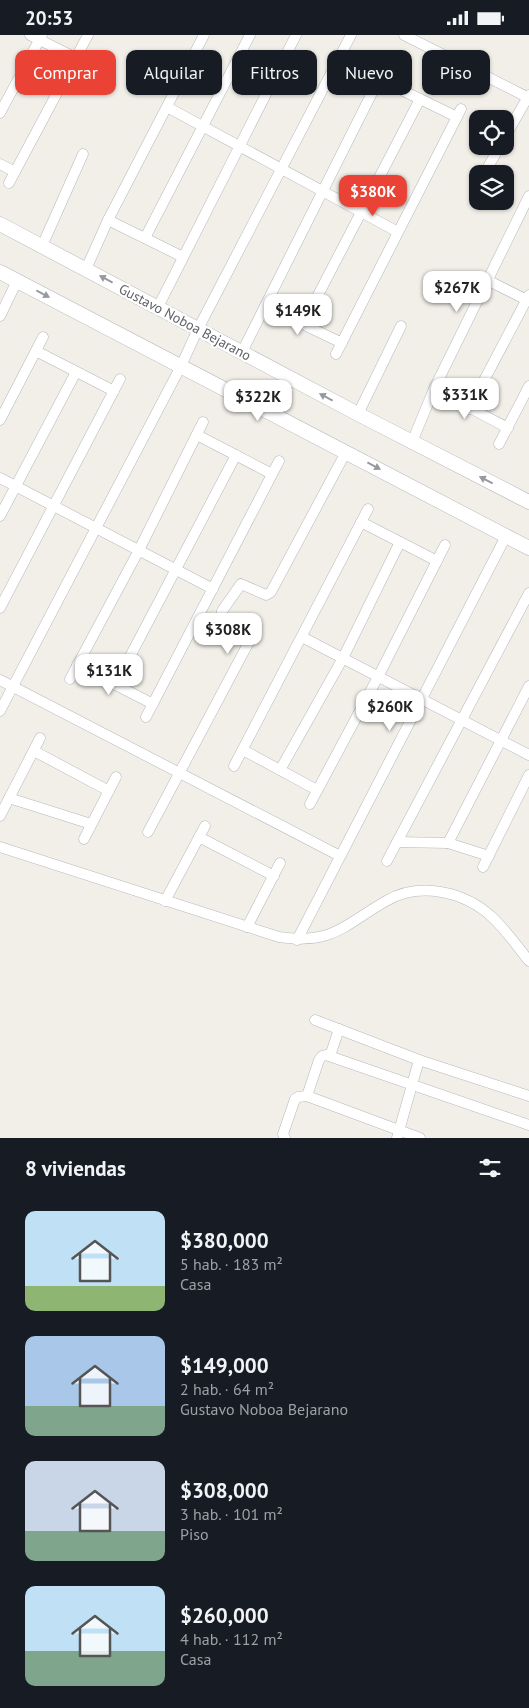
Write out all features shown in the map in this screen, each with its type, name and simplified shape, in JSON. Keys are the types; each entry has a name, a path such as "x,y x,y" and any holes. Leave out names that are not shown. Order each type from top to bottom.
{"street":[{"path":"80,50 88,35"},
{"path":"86,269 108,220 204,35"},
{"path":"145,239 250,35"},
{"path":"158,307 296,35"},
{"path":"0,711 181,366 198,329 351,35"},
{"path":"404,35 528,97 514,121"},
{"path":"0,113 37,37 61,50"},
{"path":"9,183 56,95"},
{"path":"242,352 371,95"},
{"path":"336,354 459,113 412,95"},
{"path":"303,324 420,99"},
{"path":"167,107 398,232"},
{"path":"42,246 82,154"},
{"path":"0,164 15,172"},
{"path":"412,442 434,389 529,196"},
{"path":"108,220 183,257"},
{"name":"Gustavo Noboa Bejarano","path":"0,224 358,414 528,498"},
{"path":"0,272 529,548"},
{"path":"469,409 528,299 487,280"},
{"path":"0,315 17,281"},
{"path":"265,306 342,343"},
{"path":"358,414 401,326"},
{"path":"0,420 43,337"},
{"path":"36,351 114,391"},
{"path":"0,516 76,372"},
{"path":"0,607 55,506 120,379"},
{"path":"499,444 529,386"},
{"path":"434,389 508,428"},
{"path":"70,679 139,550 203,422"},
{"path":"197,435 272,474"},
{"path":"148,831 250,640 250,633 224,619 222,611 241,584 266,595 271,592 346,452"},
{"path":"115,685 236,455"},
{"path":"146,717 279,461"},
{"path":"0,477 213,589"},
{"path":"234,766 368,509"},
{"path":"361,522 437,561"},
{"path":"297,940 506,536"},
{"path":"280,770 343,659 400,542"},
{"path":"310,804 378,677 445,545"},
{"path":"387,861 461,721 525,608 529,593"},
{"path":"302,637 529,755"},
{"path":"77,665 152,704"},
{"path":"0,680 340,857"},
{"path":"448,843 529,687"},
{"path":"0,816 40,738"},
{"path":"243,750 317,790"},
{"path":"34,751 109,791"},
{"path":"483,867 529,775"},
{"path":"84,839 116,777"},
{"path":"9,798 92,824"},
{"path":"166,901 205,826"},
{"path":"199,837 274,876"},
{"path":"397,842 448,843 489,856"},
{"path":"0,847 247,927 279,937 297,940 322,938 347,927 389,899 414,891 437,891 460,897 491,916 529,961"},
{"path":"247,927 280,863"},
{"path":"315,1020 419,1060 529,1096"},
{"path":"330,1056 339,1029"},
{"path":"307,1096 322,1056 330,1056 529,1125"},
{"path":"398,1134 419,1060"},
{"path":"284,1138 283,1133 295,1099 307,1096 398,1134 420,1138"}]}
